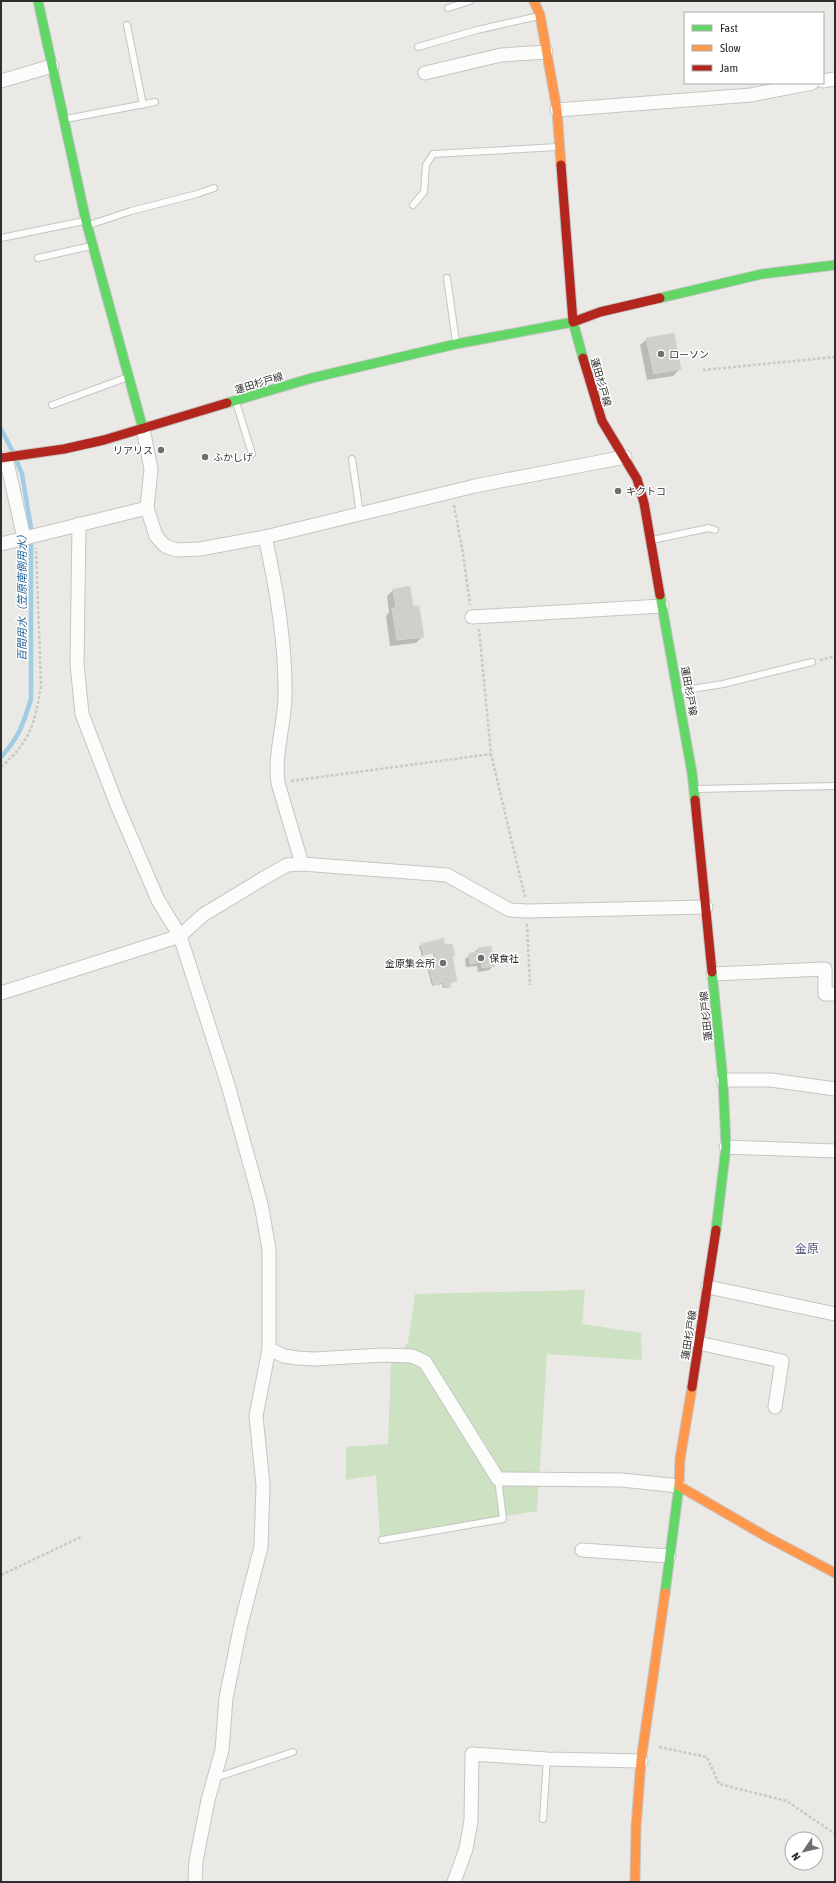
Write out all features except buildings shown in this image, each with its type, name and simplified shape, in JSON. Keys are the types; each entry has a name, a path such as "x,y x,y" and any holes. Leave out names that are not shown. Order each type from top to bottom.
{"main road":[{"path":"38,1 86,223 143,429"},
{"path":"534,1 540,15 557,110 558,146 573,322 600,312 762,274 835,265"},
{"name":"蓮田杉戸線","path":"4,458 64,449 143,429 312,378 456,344 573,322 597,409 602,421 626,457 637,478 644,503 651,540 694,789 723,1080 726,1147 715,1242 680,1459 678,1486 652,1692 641,1761 636,1827 635,1882"},
{"path":"678,1486 767,1537 835,1573"}],"street":[{"path":"425,73 501,55 546,52"},
{"path":"1,81 52,66"},
{"path":"824,81 835,79"},
{"path":"557,110 751,95 807,84"},
{"path":"143,429 151,469 147,508 156,536 165,546 177,550 200,549 265,537 452,492 626,457"},
{"path":"4,458 30,537"},
{"path":"1,544 147,508"},
{"path":"79,524 77,664 82,714 117,805 155,892 180,936 228,1085 262,1204 269,1249 269,1349 256,1416 263,1485 261,1547 239,1631 226,1698 222,1750 196,1861 195,1882"},
{"path":"265,537 280,610 285,679 283,718 276,770 278,783 302,864"},
{"path":"475,617 662,606"},
{"path":"1,993 180,936 203,915 287,865 302,864 447,874 510,910 527,911 706,907"},
{"path":"713,974 825,968 825,994 835,994"},
{"path":"723,1080 771,1080 835,1089"},
{"path":"726,1147 835,1151"},
{"path":"708,1287 835,1314"},
{"path":"698,1343 782,1361 775,1407"},
{"path":"269,1349 284,1356 297,1358 412,1356 425,1362 498,1480 622,1480 678,1486"},
{"path":"582,1550 669,1556"},
{"path":"454,1882 466,1849 471,1821 472,1754 547,1759 641,1761"}],"lane":[{"path":"448,8 470,1"},
{"path":"418,47 477,30 540,15"},
{"path":"128,26 143,105"},
{"path":"64,120 155,102"},
{"path":"413,205 424,192 426,164 433,154 558,146"},
{"path":"1,238 86,223 197,194 214,188"},
{"path":"38,258 92,246"},
{"path":"447,278 456,344"},
{"path":"52,406 128,377"},
{"path":"236,401 252,454"},
{"path":"352,459 360,514"},
{"path":"651,540 709,528 715,530"},
{"path":"678,692 723,684 812,662"},
{"path":"694,789 835,786"},
{"path":"382,1540 503,1519 498,1480"},
{"path":"214,1779 293,1752"},
{"path":"543,1819 547,1759"}],"path":[{"path":"703,370 835,357"},
{"path":"452,492 475,617 491,754 521,878 527,911 530,985"},
{"path":"1,767 18,751 36,717 41,686 30,537"},
{"path":"812,662 835,656"},
{"path":"278,783 491,754"},
{"path":"1,1575 81,1537"},
{"path":"644,1744 705,1756 708,1759 719,1784 787,1801 835,1834"}],"green space":[{"path":"585,1290 582,1324 641,1333 642,1360 547,1354 537,1511 380,1537 376,1475 346,1480 346,1447 388,1444 391,1363 408,1342 415,1294"}],"waterway":[{"name":"百間用水（笠原南側用水）","path":"1,429 13,452"},
{"name":"百間用水（笠原南側用水）","path":"1,757 20,730 31,699 31,528 22,474 16,459"}],"traffic: fast":[{"path":"38,1 86,221 143,429"},
{"path":"660,298 762,274 835,265"},
{"path":"227,403 312,378 456,344 573,322 583,358"},
{"path":"660,595 692,773 695,800"},
{"path":"712,972 723,1080 726,1147 716,1230"},
{"path":"665,1593 679,1486"}],"traffic: slow":[{"path":"534,1 540,15 557,110 561,165"},
{"path":"692,1387 680,1459 679,1486 767,1537 835,1573"},
{"path":"635,1882 636,1827 641,1761 665,1593"}],"traffic: jam":[{"path":"561,165 573,322 600,312 660,298"},
{"path":"583,358 602,421 637,479 644,503 660,595"},
{"path":"1,458 64,449 104,440 227,403"},
{"path":"695,800 712,972"},
{"path":"692,1387 716,1230"}],"place":[{"name":"ローソン","path":"661,354"},
{"name":"リアリス","path":"161,450"},
{"name":"ふかしげ","path":"205,457"},
{"name":"キクトコ","path":"618,491"},
{"name":"保食社","path":"481,958"},
{"name":"金原集会所","path":"443,963"}],"district":[{"name":"金原","path":"807,1249"}]}
